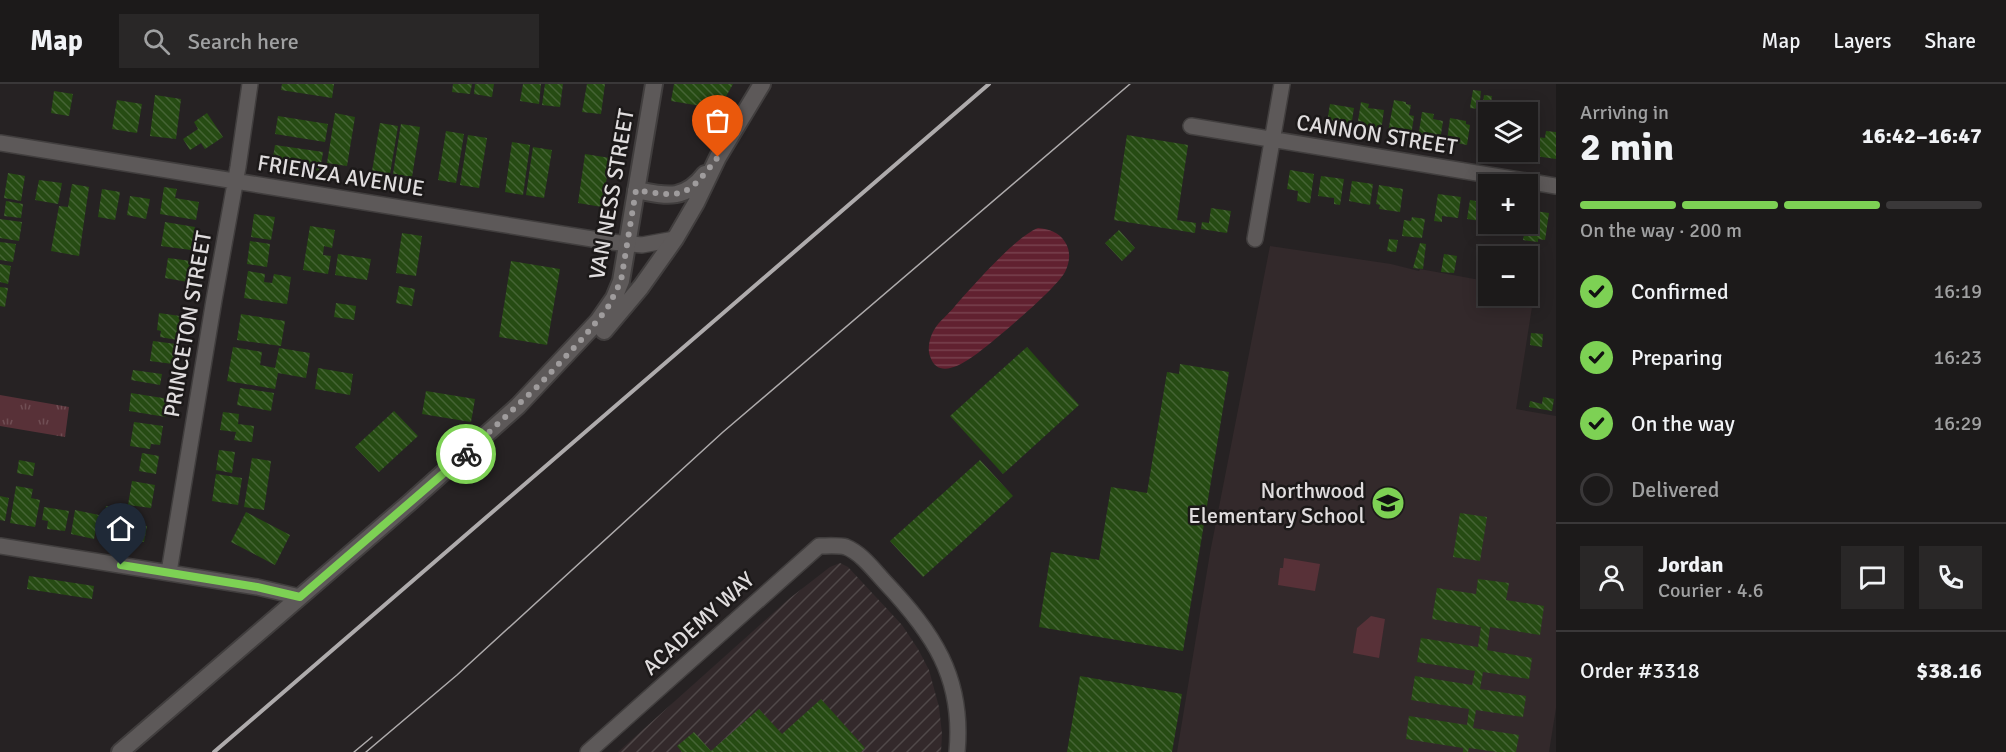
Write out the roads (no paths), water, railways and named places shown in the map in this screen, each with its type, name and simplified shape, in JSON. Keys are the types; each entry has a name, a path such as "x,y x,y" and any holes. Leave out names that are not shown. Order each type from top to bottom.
{"street":[{"name":"PRINCETON STREET","path":"169,572 250,84"},
{"name":"VAN NESS STREET","path":"120,752 475,446 518,406 583,338 607,309 618,290 628,244 654,84"},
{"path":"583,338 604,331 675,239 696,203 718,157 762,84"},
{"path":"1255,238 1282,84"},
{"name":"CANNON STREET","path":"1191,126 1556,186"},
{"name":"FRIENZA AVENUE","path":"0,143 628,244 654,244 675,239"},
{"path":"636,190 672,196 685,192 697,184 718,157"},
{"path":"0,546 169,572 300,597"},
{"name":"ACADEMY WAY","path":"588,752 819,546 845,547 861,557 919,620 940,652 948,672 956,708 957,752"}],"tram line":[{"path":"366,752 457,675 723,432 1130,84"},
{"path":"354,752 372,737"}],"railway":[{"path":"214,752 989,84"}],"place":[{"name":"Northwood Elementary School","path":"1388,503"}]}
